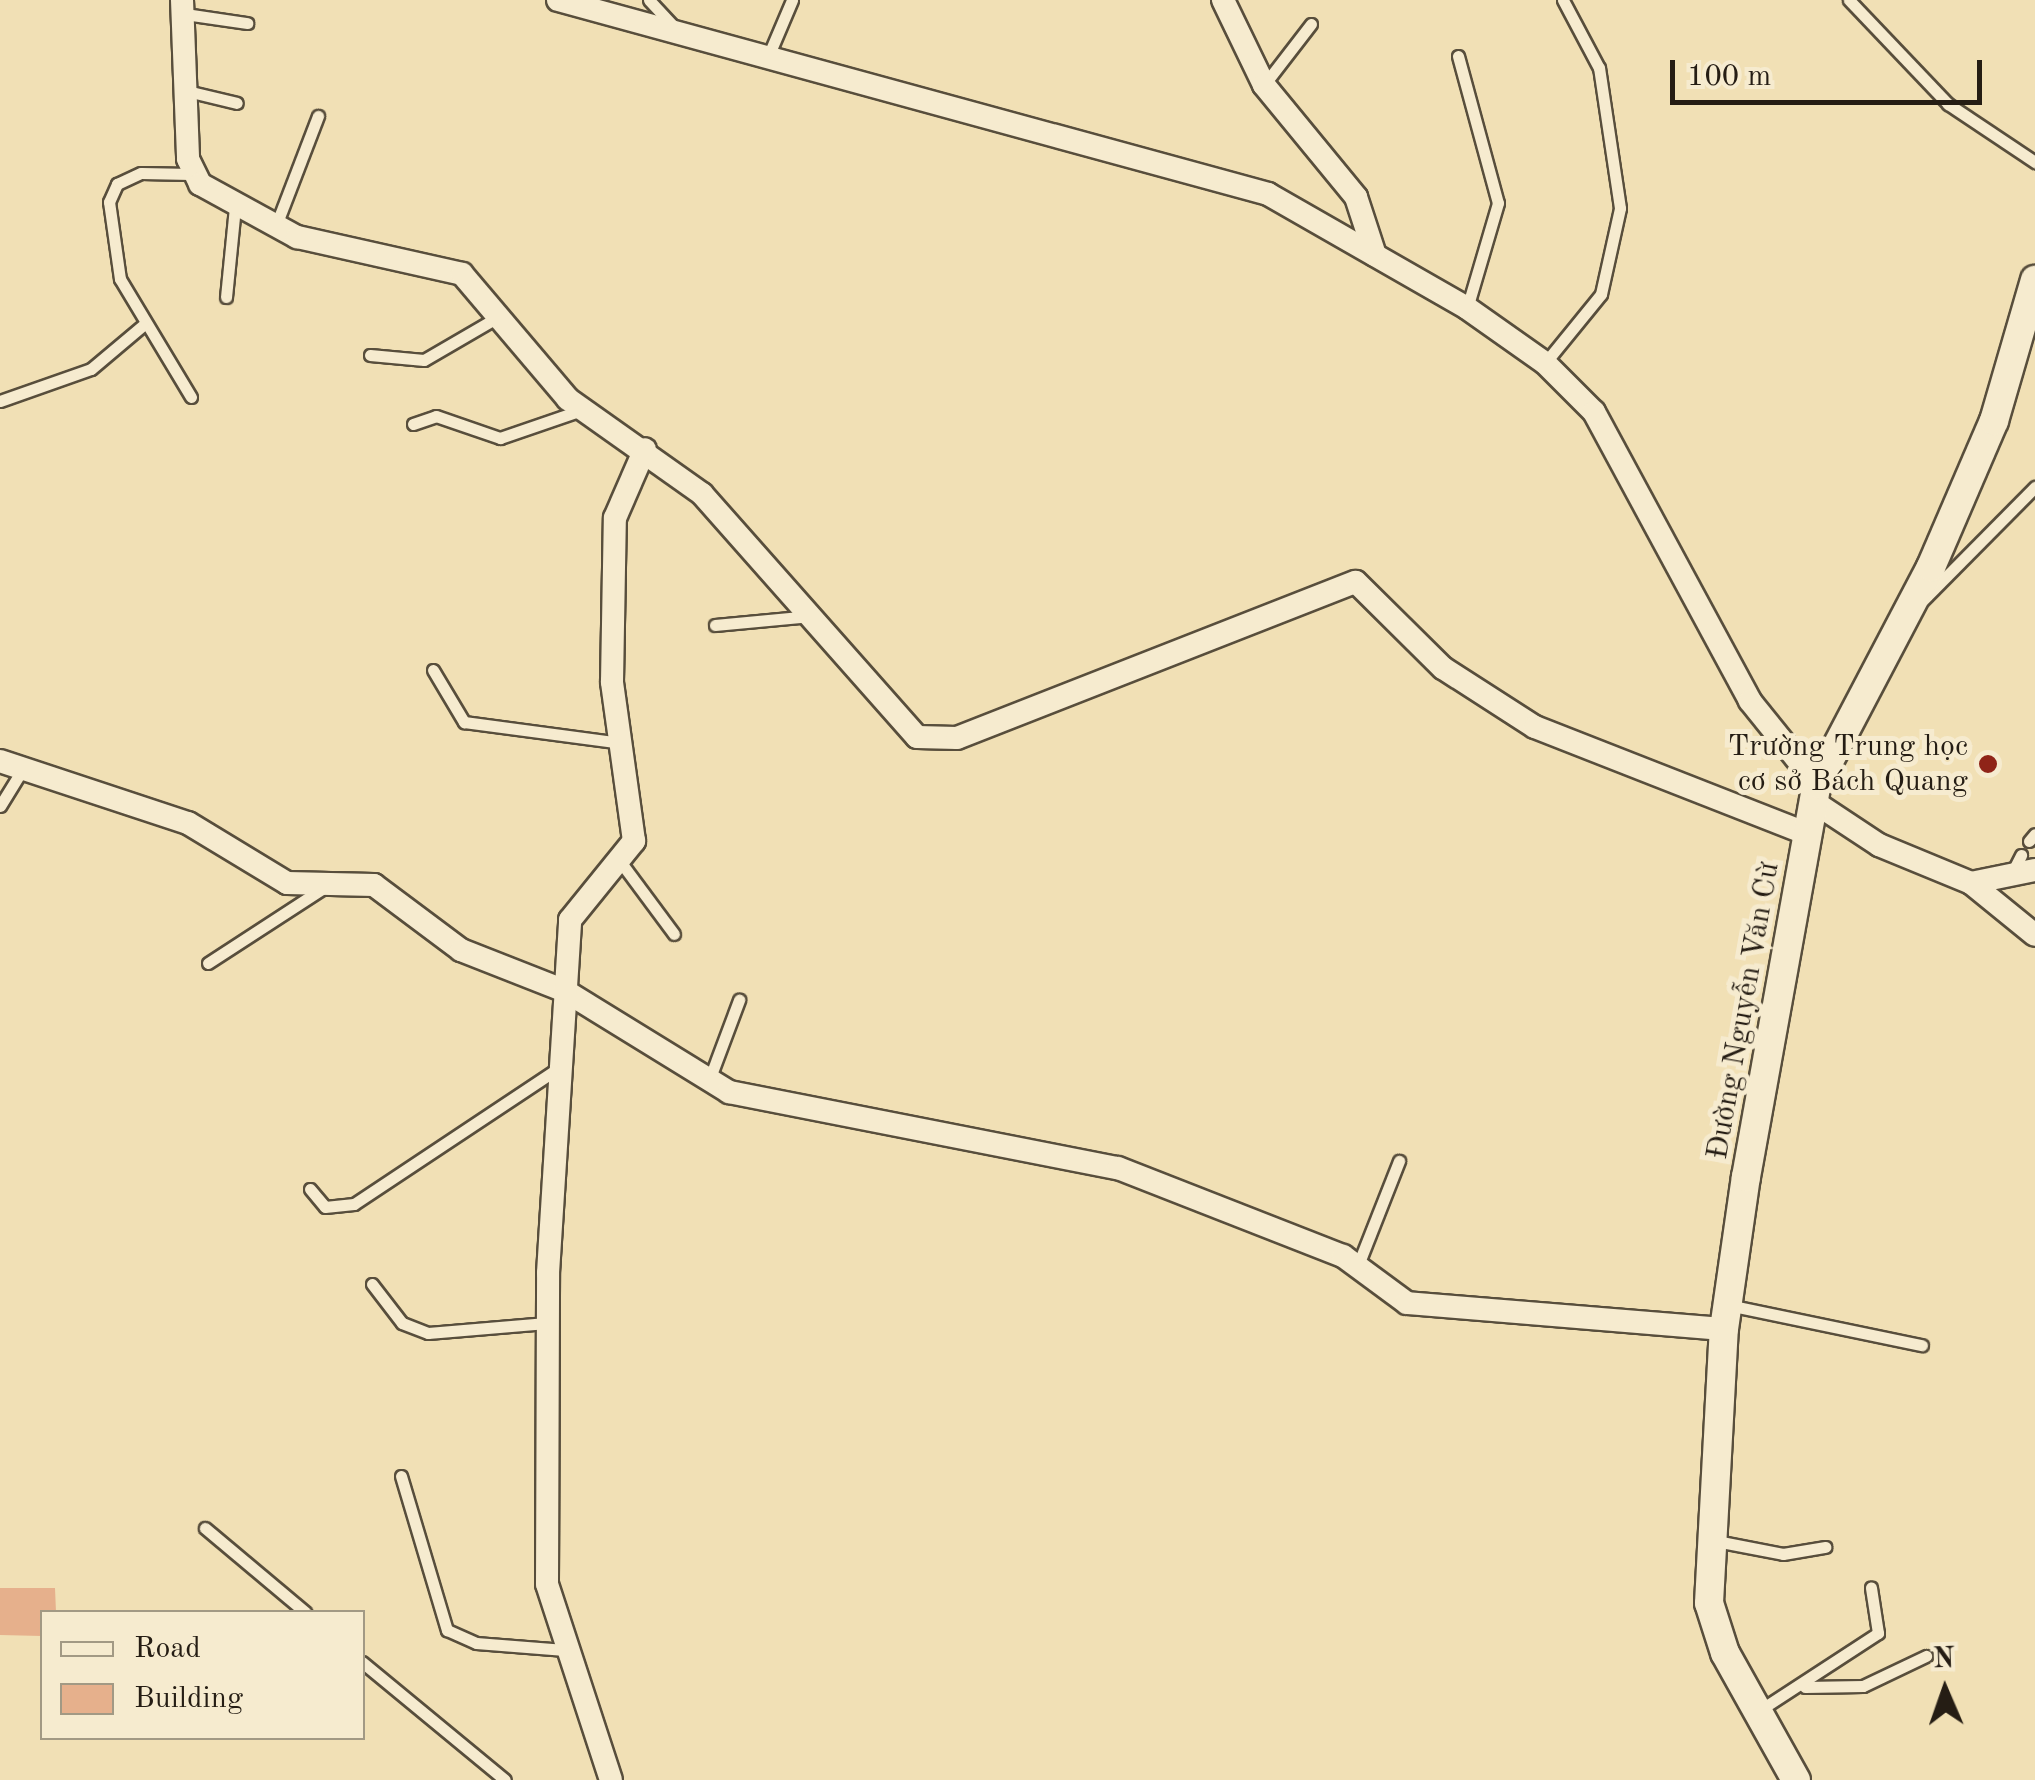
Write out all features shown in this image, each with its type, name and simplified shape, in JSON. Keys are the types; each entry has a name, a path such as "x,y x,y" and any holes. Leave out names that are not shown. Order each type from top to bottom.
{"street":[{"path":"558,0 1249,188 1467,308 1545,363 1594,412 1750,701 1818,795 1879,846 1970,883 2035,935"},
{"path":"1223,0 1264,85 1356,197 1375,255"},
{"path":"184,7 191,174 235,208 276,228 443,266 475,285 582,410 645,449 702,494 812,616 902,729 936,741 1356,582 1443,668 1534,728 1810,835"},
{"name":"Đường Nguyễn Văn Cừ","path":"1796,1780 1756,1712 1713,1625 1712,1540 1726,1317 1818,795 1892,630 1994,421 2035,280"},
{"path":"611,1780 564,1650 542,1534 547,1322 573,906 622,864 635,825 612,682 614,518 645,449"},
{"path":"0,761 188,823 287,883 322,888 374,885 460,950 565,991 708,1082 766,1103 1118,1168 1358,1265 1407,1303 1726,1317"},
{"path":"1970,883 2018,867"}],"lane":[{"path":"649,0 680,34"},
{"path":"766,58 792,0"},
{"path":"1545,363 1601,294 1620,208 1599,68 1563,0"},
{"path":"1849,0 1934,92 2035,162"},
{"path":"184,7 248,22"},
{"path":"1264,85 1311,24"},
{"path":"1458,56 1498,203 1467,308"},
{"path":"187,91 237,103"},
{"path":"276,228 318,116"},
{"path":"191,174 141,173 117,184 109,202 120,279 142,326 191,397"},
{"path":"226,297 235,208"},
{"path":"370,355 424,360 500,316"},
{"path":"0,401 91,369 142,326"},
{"path":"413,424 436,416 500,438 582,410"},
{"path":"1892,630 2035,486"},
{"path":"715,625 812,616"},
{"path":"433,670 445,704 464,722 622,743"},
{"path":"0,806 24,767"},
{"path":"622,864 674,934"},
{"path":"2018,867 2035,883"},
{"path":"208,963 322,888"},
{"path":"708,1082 740,1000"},
{"path":"310,1189 325,1207 354,1204 560,1067"},
{"path":"1358,1265 1399,1161"},
{"path":"372,1284 402,1324 428,1333 547,1322"},
{"path":"1726,1317 1922,1345"},
{"path":"402,1476 447,1630 476,1643 564,1650"},
{"path":"205,1528 303,1610"},
{"path":"1712,1540 1771,1554 1825,1547"},
{"path":"1756,1712 1805,1687 1878,1634 1871,1588"},
{"path":"1805,1687 1873,1684 1926,1656"},
{"path":"365,1664 505,1780"}],"building":[{"path":"0,1588 55,1588 56,1610 40,1610 40,1636 0,1635"}],"place":[{"name":"Trường Trung học cơ sở Bách Quang","path":"1988,764"}]}
